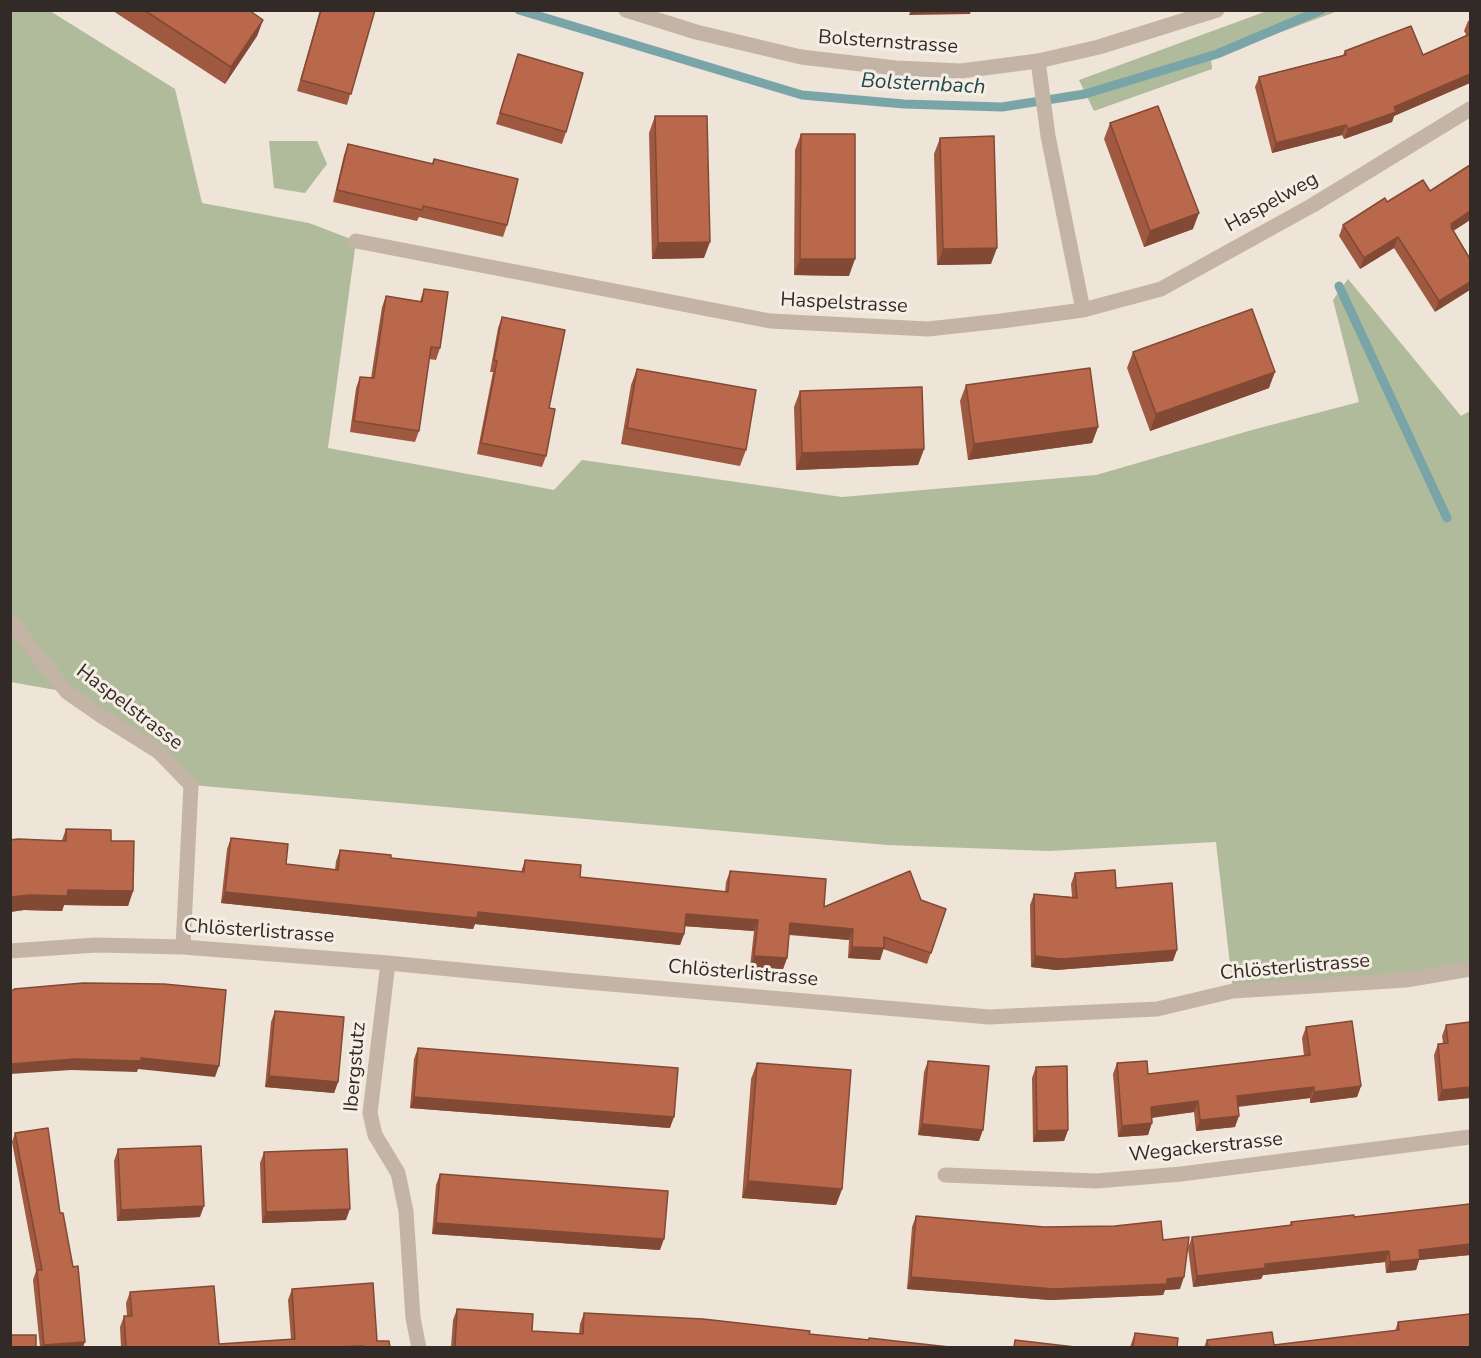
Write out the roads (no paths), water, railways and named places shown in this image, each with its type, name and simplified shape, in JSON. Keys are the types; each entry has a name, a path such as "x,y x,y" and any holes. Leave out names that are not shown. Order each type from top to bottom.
{"street":[{"name":"Bolsternstrasse","path":"626,10 696,32 813,59 896,68 960,71 1038,61 1098,47 1217,10"},
{"path":"1038,61 1045,122 1083,310"},
{"name":"Haspelweg","path":"1083,310 1161,288 1313,205 1470,109"},
{"name":"Haspelstrasse","path":"356,241 770,321 928,329 1083,310"},
{"name":"Haspelstrasse","path":"10,621 67,692 159,752 191,785 183,947"},
{"name":"Chlösterlistrasse","path":"10,951 96,945 183,947 388,963 988,1017 1157,1009 1233,991 1406,980 1470,969"},
{"name":"Ibergstutz","path":"388,963 370,1113 375,1135 398,1173 406,1211 413,1318 419,1347"},
{"name":"Wegackerstrasse","path":"945,1175 1096,1181 1181,1174 1470,1137"}],"waterway":[{"name":"Bolsternbach","path":"519,10 802,95 904,104 1002,107 1085,94 1217,54 1321,10"},
{"path":"1339,286 1447,518"}]}
